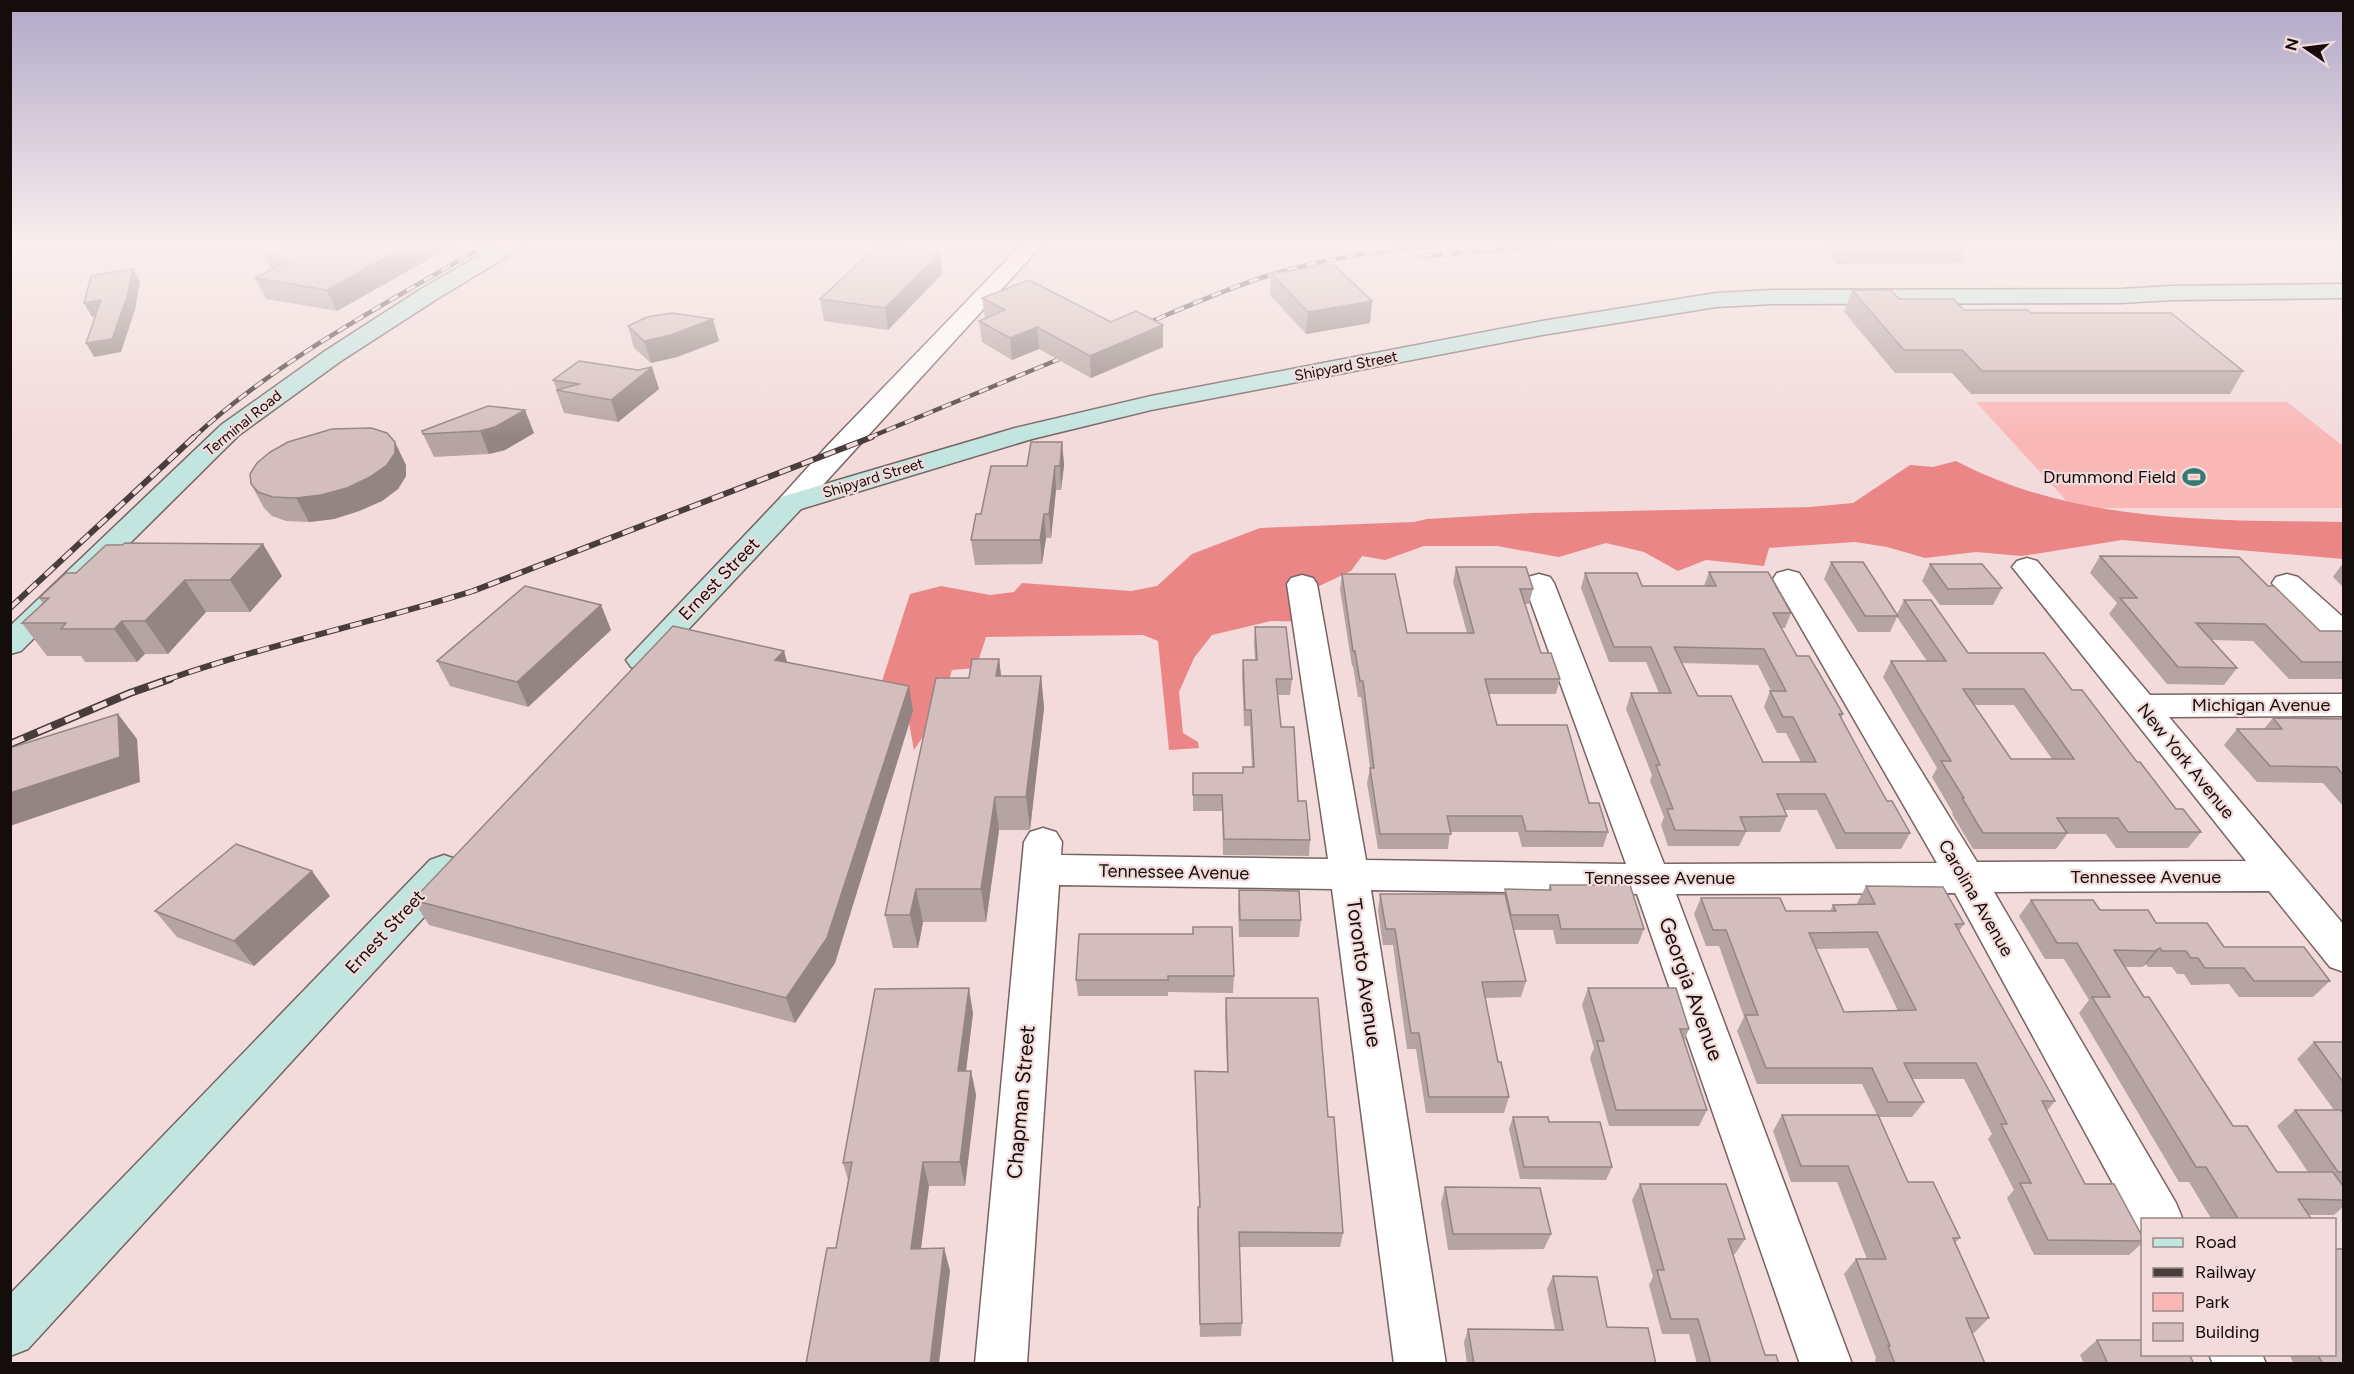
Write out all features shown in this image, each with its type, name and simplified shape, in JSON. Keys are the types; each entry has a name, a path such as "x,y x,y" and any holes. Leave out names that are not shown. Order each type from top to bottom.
{"street":[{"name":"Terminal Road","path":"10,644 230,430 333,356 404,310"},
{"name":"Ernest Street","path":"616,688 971,310"},
{"name":"Shipyard Street","path":"791,503 1024,433 1151,403 1542,328 1653,310"},
{"name":"New York Avenue","path":"2027,567 2343,955"},
{"name":"Carolina Avenue","path":"1788,579 1966,878 2158,1218"},
{"path":"2287,582 2343,636"},
{"name":"Georgia Avenue","path":"1539,583 1651,879 1826,1364"},
{"name":"Toronto Avenue","path":"1302,584 1349,874 1420,1364"},
{"name":"Michigan Avenue","path":"2142,706 2343,705"},
{"name":"Ernest Street","path":"10,1331 471,841"},
{"name":"Tennessee Avenue","path":"1042,856 1349,874 1651,879 2279,876"},
{"name":"Chapman Street","path":"1001,1364 1042,856"}],"green space":[{"name":"Drummond Field","path":"1976,402 2287,402 2343,446 2343,508 2073,508"}],"shaded area":[{"path":"1956,461 2002,482 2049,497 2097,507 2195,518 2343,522 2343,559 2122,540 2022,556 1976,552 1925,558 1887,547 1855,542 1769,548 1764,566 1706,560 1678,571 1644,552 1606,543 1559,557 1497,546 1424,546 1385,560 1362,556 1351,571 1317,587 1319,622 1271,621 1212,635 1194,658 1179,692 1183,733 1198,742 1199,748 1169,750 1158,641 1143,635 986,637 976,668 952,670 940,711 914,750 908,717 873,709 910,594 941,586 990,595 1014,592 1022,583 1131,591 1157,586 1192,554 1260,528 1414,522 1427,519 1532,513 1810,507 1853,503 1910,465 1933,467"}],"building":[{"path":"97,310 122,310 112,339 86,343"},
{"path":"1005,310 1088,310 1111,322 1136,311 1163,325 1090,356 1037,327 1010,338 979,321"},
{"path":"1869,310 2171,313 2243,371 1982,371 1962,350 1904,350"},
{"path":"672,313 713,319 671,335 644,341 628,326 647,317"},
{"path":"579,361 638,370 652,367 611,400 556,390 580,384 553,380"},
{"path":"488,406 525,410 495,427 480,431 423,434 422,431"},
{"path":"371,428 387,433 395,442 395,453 387,465 370,477 347,488 321,495 296,498 273,497 258,492 251,484 250,474 257,463 270,452 288,442 332,429"},
{"path":"1031,442 1062,442 1060,466 1055,466 1049,514 1044,514 1040,540 971,540 976,514 981,514 991,466 1027,466"},
{"path":"125,543 263,544 230,580 185,580 145,621 122,621 114,629 61,629 66,623 22,623 49,598 39,598 66,573 76,573 106,545"},
{"path":"2100,556 2239,557 2268,586 2274,586 2320,631 2341,631 2343,633 2343,662 2302,662 2265,624 2196,623 2237,668 2178,667 2120,598 2137,598"},
{"path":"1831,562 1863,562 1898,616 1865,616"},
{"path":"1930,564 1982,564 2002,588 1948,589"},
{"path":"1456,567 1526,567 1533,589 1520,589 1541,653 1551,653 1560,679 1485,679 1497,725 1567,725 1589,803 1599,803 1608,832 1526,831 1522,816 1447,816 1451,834 1380,834 1370,768 1374,768 1363,681 1360,681 1355,651 1353,651 1342,574 1395,574 1407,633 1474,633"},
{"path":"1709,572 1768,572 1791,613 1773,613 1797,656 1809,656 1843,714 1839,714 1887,801 1892,801 1910,833 1845,833 1825,794 1777,794 1787,816 1740,817 1746,831 1675,830 1667,809 1673,809 1656,765 1660,765 1631,693 1671,693 1651,647 1614,647 1585,573 1637,573 1642,586 1716,586","holes":["1674,647 1764,649 1786,691 1770,691 1783,717 1793,717 1816,762 1763,762 1731,696 1698,696"]},
{"path":"525,586 601,605 517,682 437,661"},
{"path":"1904,600 1931,600 1968,653 2044,653 2072,690 2082,690 2176,809 2183,809 2201,832 2128,832 2118,818 2057,818 2067,833 1983,833 1941,761 1951,761 1891,661 1946,661","holes":["1963,689 2024,689 2074,759 2011,759"]},
{"path":"673,626 784,651 775,660 909,686 827,938 786,998 413,900"},
{"path":"1255,627 1286,627 1292,679 1276,679 1281,727 1294,727 1298,801 1306,801 1310,840 1224,839 1222,795 1193,795 1193,773 1243,773 1243,767 1254,767 1251,710 1245,710 1243,660 1257,660"},
{"path":"972,659 999,659 996,676 1041,676 1026,797 995,797 981,889 916,889 910,915 885,915 936,678 969,678"},
{"path":"118,714 120,757 10,793 10,748"},
{"path":"2273,718 2343,719 2343,775 2337,767 2270,766 2237,729 2282,729"},
{"path":"236,844 312,871 234,941 155,911"},
{"path":"1550,885 1630,885 1644,929 1561,929 1558,915 1511,915 1505,889 1551,890"},
{"path":"1866,886 1943,887 1964,924 1955,924 2055,1101 2042,1101 2085,1184 2114,1184 2141,1234 2141,1241 2048,1240 2020,1183 2031,1183 2001,1124 2007,1124 1976,1063 1904,1063 1924,1102 1888,1102 1872,1068 1766,1068 1745,1015 1758,1015 1726,930 1713,930 1701,898 1780,898 1786,911 1836,911 1833,905 1875,904","holes":["1877,932 1916,1010 1844,1012 1809,933"]},
{"path":"1239,890 1299,891 1301,920 1240,920"},
{"path":"1380,894 1505,894 1526,981 1482,982 1498,1062 1501,1062 1509,1097 1429,1097 1419,1033 1411,1033 1395,929 1386,929"},
{"path":"2031,900 2093,900 2100,910 2148,910 2156,923 2207,923 2224,947 2304,947 2330,981 2254,981 2244,968 2205,968 2198,958 2191,958 2186,951 2162,951 2160,948 2155,951 2114,950 2144,997 2149,997 2233,1126 2247,1126 2277,1172 2333,1172 2343,1186 2343,1200 2298,1199 2311,1218 2238,1218 2206,1167 2196,1167 2092,997 2110,997 2077,943 2057,943"},
{"path":"1193,927 1232,927 1234,976 1168,976 1168,980 1076,980 1079,934 1193,934"},
{"path":"969,988 958,1071 971,1071 960,1162 923,1162 911,1249 944,1248 930,1364 806,1364 827,1248 836,1248 852,1162 843,1163 875,989"},
{"path":"1588,988 1676,988 1689,1029 1680,1029 1707,1110 1616,1110 1597,1041 1604,1041"},
{"path":"1226,998 1318,998 1328,1117 1334,1117 1343,1233 1239,1232 1242,1323 1200,1324 1198,1207 1200,1207 1195,1071 1228,1072"},
{"path":"2314,1042 2343,1042 2343,1082"},
{"path":"2295,1110 2341,1110 2343,1114 2343,1172 2338,1172"},
{"path":"1782,1115 1878,1115 1908,1182 1933,1182 1960,1238 1953,1238 1989,1318 1966,1318 1985,1364 1895,1364 1856,1259 1886,1259 1848,1166 1801,1166"},
{"path":"1513,1117 1548,1117 1549,1122 1600,1122 1612,1167 1524,1167"},
{"path":"1640,1184 1726,1184 1745,1239 1728,1239 1765,1355 1776,1355 1779,1364 1711,1364 1698,1319 1671,1319 1657,1270 1664,1270"},
{"path":"1445,1187 1540,1188 1551,1234 1453,1234"},
{"path":"2336,1249 2343,1249 2343,1364 2323,1364 2318,1356 2336,1356"},
{"path":"1553,1276 1597,1277 1607,1327 1648,1328 1656,1364 1474,1364 1468,1329 1563,1330"},
{"path":"2097,1340 2141,1340 2141,1356 2190,1356 2194,1364 2108,1364"}],"railway":[{"path":"193,438 260,383 373,310"},
{"path":"1138,327 1179,310"},
{"path":"868,438 1074,353"},
{"path":"10,608 194,437"},
{"path":"166,680 204,667 473,591 872,437"},
{"path":"10,744 130,693 170,679"}],"place":[{"name":"Drummond Field","path":"2194,477"}]}
